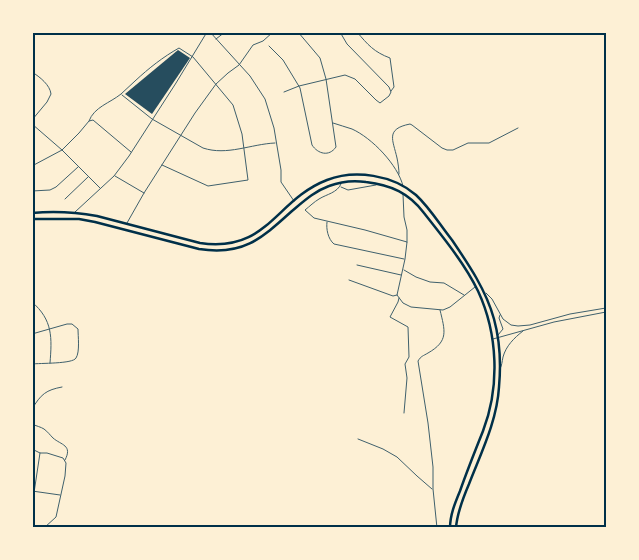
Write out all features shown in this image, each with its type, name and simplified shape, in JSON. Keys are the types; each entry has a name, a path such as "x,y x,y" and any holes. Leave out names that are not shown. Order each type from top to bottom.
{"highway":[{"path":"32,213 58,212 97,216 200,243 224,245 237,243 251,237 302,194 327,180 354,174 382,178 415,194 435,217 471,267 484,292 494,319 498,337 500,370 495,414 460,506 456,528"},
{"path":"32,219 79,219 212,251 238,248 254,242 265,235 306,199 323,189 341,182 354,180 381,184 403,193 430,220 466,271 486,313 492,339 494,385 489,412 455,504 450,528"}],"street":[{"path":"74,213 114,176 131,153 209,32 253,81 265,99 274,128 281,170 281,182 294,201"},
{"path":"216,39 225,32"},
{"path":"127,224 144,193 195,113 216,84 239,65 253,46 263,41 273,32"},
{"path":"269,46 283,60 299,86 312,146 323,154 329,153 336,147 326,79 320,58 298,32"},
{"path":"340,32 348,44 389,87 391,92"},
{"path":"284,92 299,86 345,75 355,79 380,103 389,96 394,87 390,58 369,46 357,32"},
{"path":"32,166 62,150 89,121 95,110 121,94 163,57 179,48 193,56 233,105 244,147 248,180 206,186 162,165"},
{"path":"32,72 39,76 50,88 51,92 50,98 32,120"},
{"path":"121,94 152,119 181,137 211,151 234,150 264,143 276,143"},
{"path":"89,121 93,120 131,153"},
{"path":"333,123 353,130 367,139 385,155 401,177 403,187"},
{"path":"32,124 62,150 100,188"},
{"path":"399,174 398,160 392,137 394,131 405,125 412,125 447,150 453,150 468,142 489,143 518,128"},
{"path":"32,191 50,190 56,187 78,166"},
{"path":"114,176 144,193"},
{"path":"65,199 89,177"},
{"path":"340,177 341,186 336,191 321,198 305,210 312,216 327,222 366,230 406,242"},
{"path":"341,186 348,190 381,184"},
{"path":"403,193 404,217 407,230 405,259 398,302 390,317 408,327 409,357 405,364 407,378 404,413"},
{"path":"327,222 327,230 334,244 405,259"},
{"path":"357,265 401,275"},
{"path":"402,270 430,282 444,283 464,295"},
{"path":"349,280 393,296 398,296"},
{"path":"398,296 403,303 411,307 440,310 450,306 475,287"},
{"path":"484,292 492,299 500,314 508,323 514,326 522,326 560,316 606,308"},
{"path":"32,302 39,309 50,329 52,343 50,363"},
{"path":"437,528 433,466 418,361 420,357 441,344 445,331 440,310"},
{"path":"492,339 574,317 606,312"},
{"path":"498,337 503,329 500,314"},
{"path":"32,334 67,324 72,324 78,329 78,344 74,361 32,364"},
{"path":"500,370 508,347 524,331"},
{"path":"32,409 46,392 62,388"},
{"path":"32,424 46,430 54,439 66,446 68,450 65,460 66,470 56,517 44,528"},
{"path":"358,439 397,457 433,489"},
{"path":"32,450 64,458 65,460"},
{"path":"32,506 40,453"},
{"path":"34,491 61,495"}],"building":[{"path":"178,50 190,58 152,114 125,94"}]}
